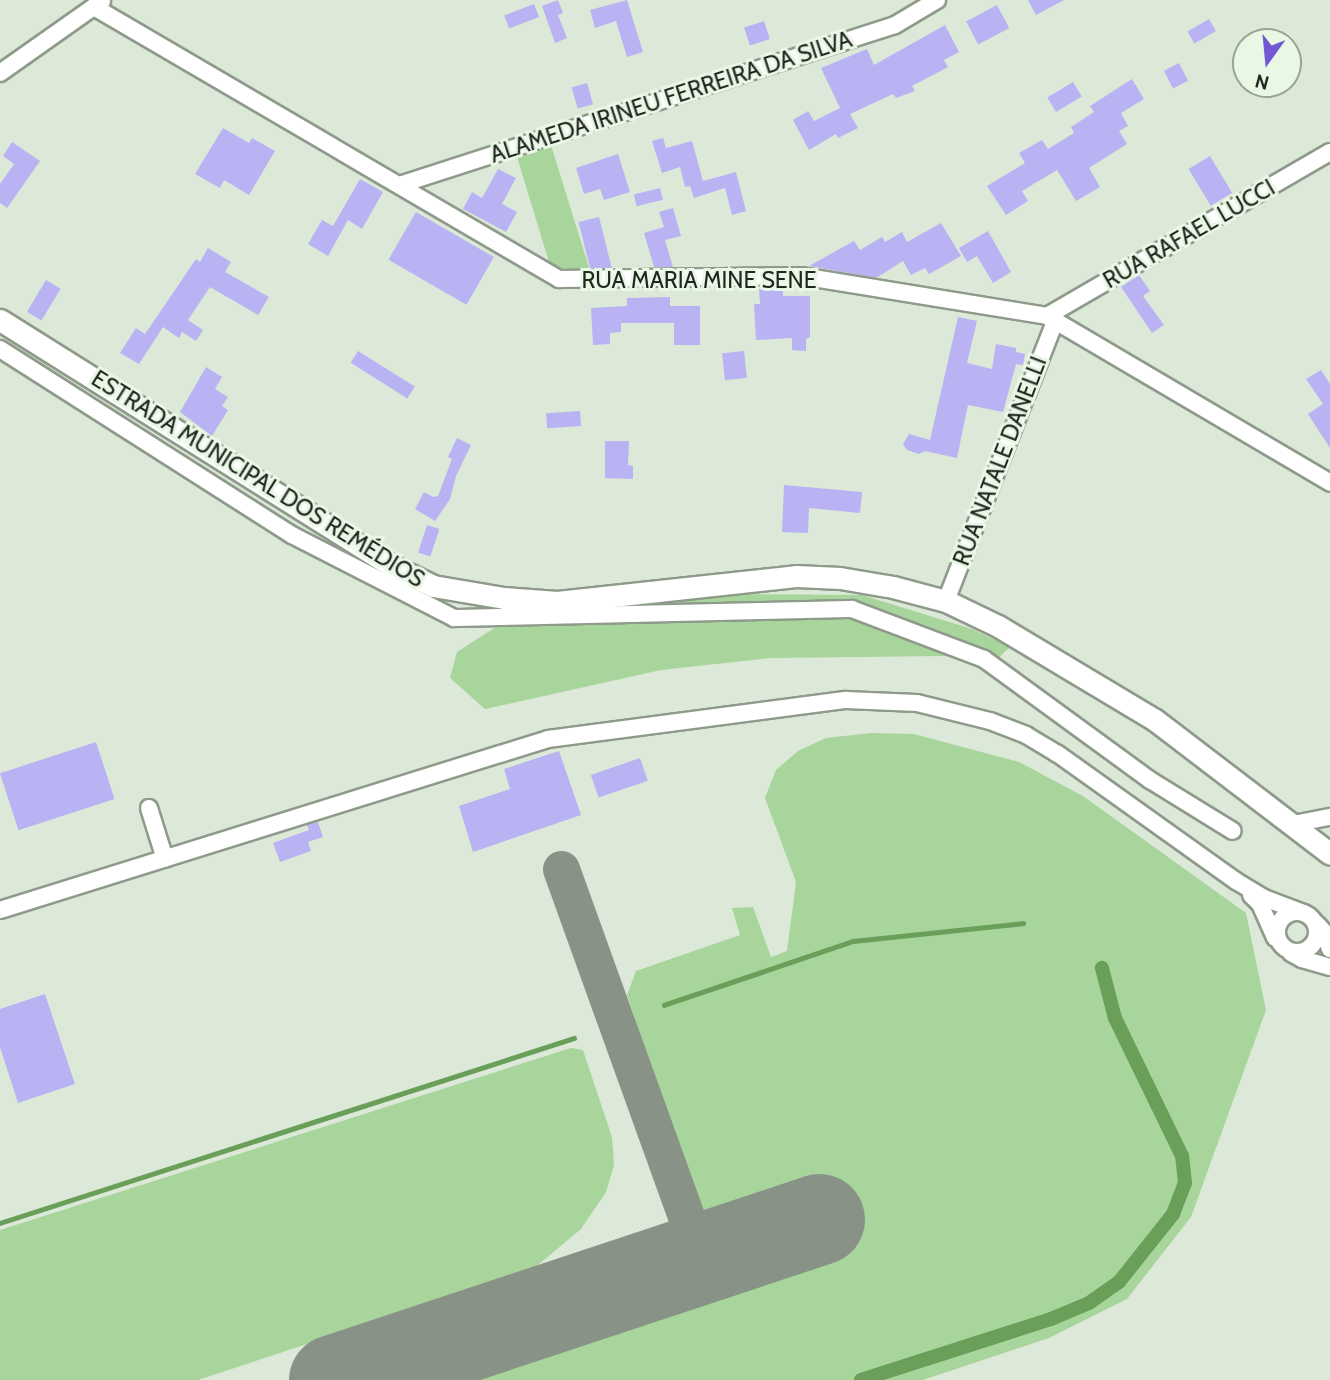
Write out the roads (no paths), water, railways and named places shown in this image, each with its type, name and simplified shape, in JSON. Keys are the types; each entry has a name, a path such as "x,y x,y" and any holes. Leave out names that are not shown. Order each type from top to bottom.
{"main road":[{"name":"ESTRADA MUNICIPAL DOS REMÉDIOS","path":"0,320 390,565 433,586 503,598 556,602 796,576 853,580 946,601 998,626 1155,720 1330,854"}],"street":[{"name":"ALAMEDA IRINEU FERREIRA DA SILVA","path":"399,185 895,25 937,0"},
{"name":"RUA MARIA MINE SENE","path":"99,3 559,279 802,276 1051,319 1330,482"},
{"path":"0,73 99,3"},
{"name":"RUA RAFAEL LUCCI","path":"1051,319 1330,152"},
{"name":"RUA NATALE DANELLI","path":"946,601 1051,319"},
{"path":"0,349 292,535 454,618 852,609 984,659 1150,780 1233,831"},
{"path":"0,910 548,739 802,704 882,700 955,710 1026,735 1058,754 1236,881 1264,898 1309,917 1325,933 1330,949"},
{"path":"149,808 164,859"},
{"path":"1293,824 1330,817"},
{"path":"1236,881 1260,904 1272,935 1283,947 1302,960 1330,967"},
{"path":"1291,912 1309,917 1317,934 1311,946 1299,952 1283,947 1276,932 1280,920 1291,912"}],"waterway":[{"path":"664,1005 853,941 1023,923"},
{"path":"861,1380 1051,1319 1089,1303 1119,1282 1173,1214 1185,1183 1182,1156 1115,1018 1102,968"},
{"path":"0,1223 574,1038"}]}
